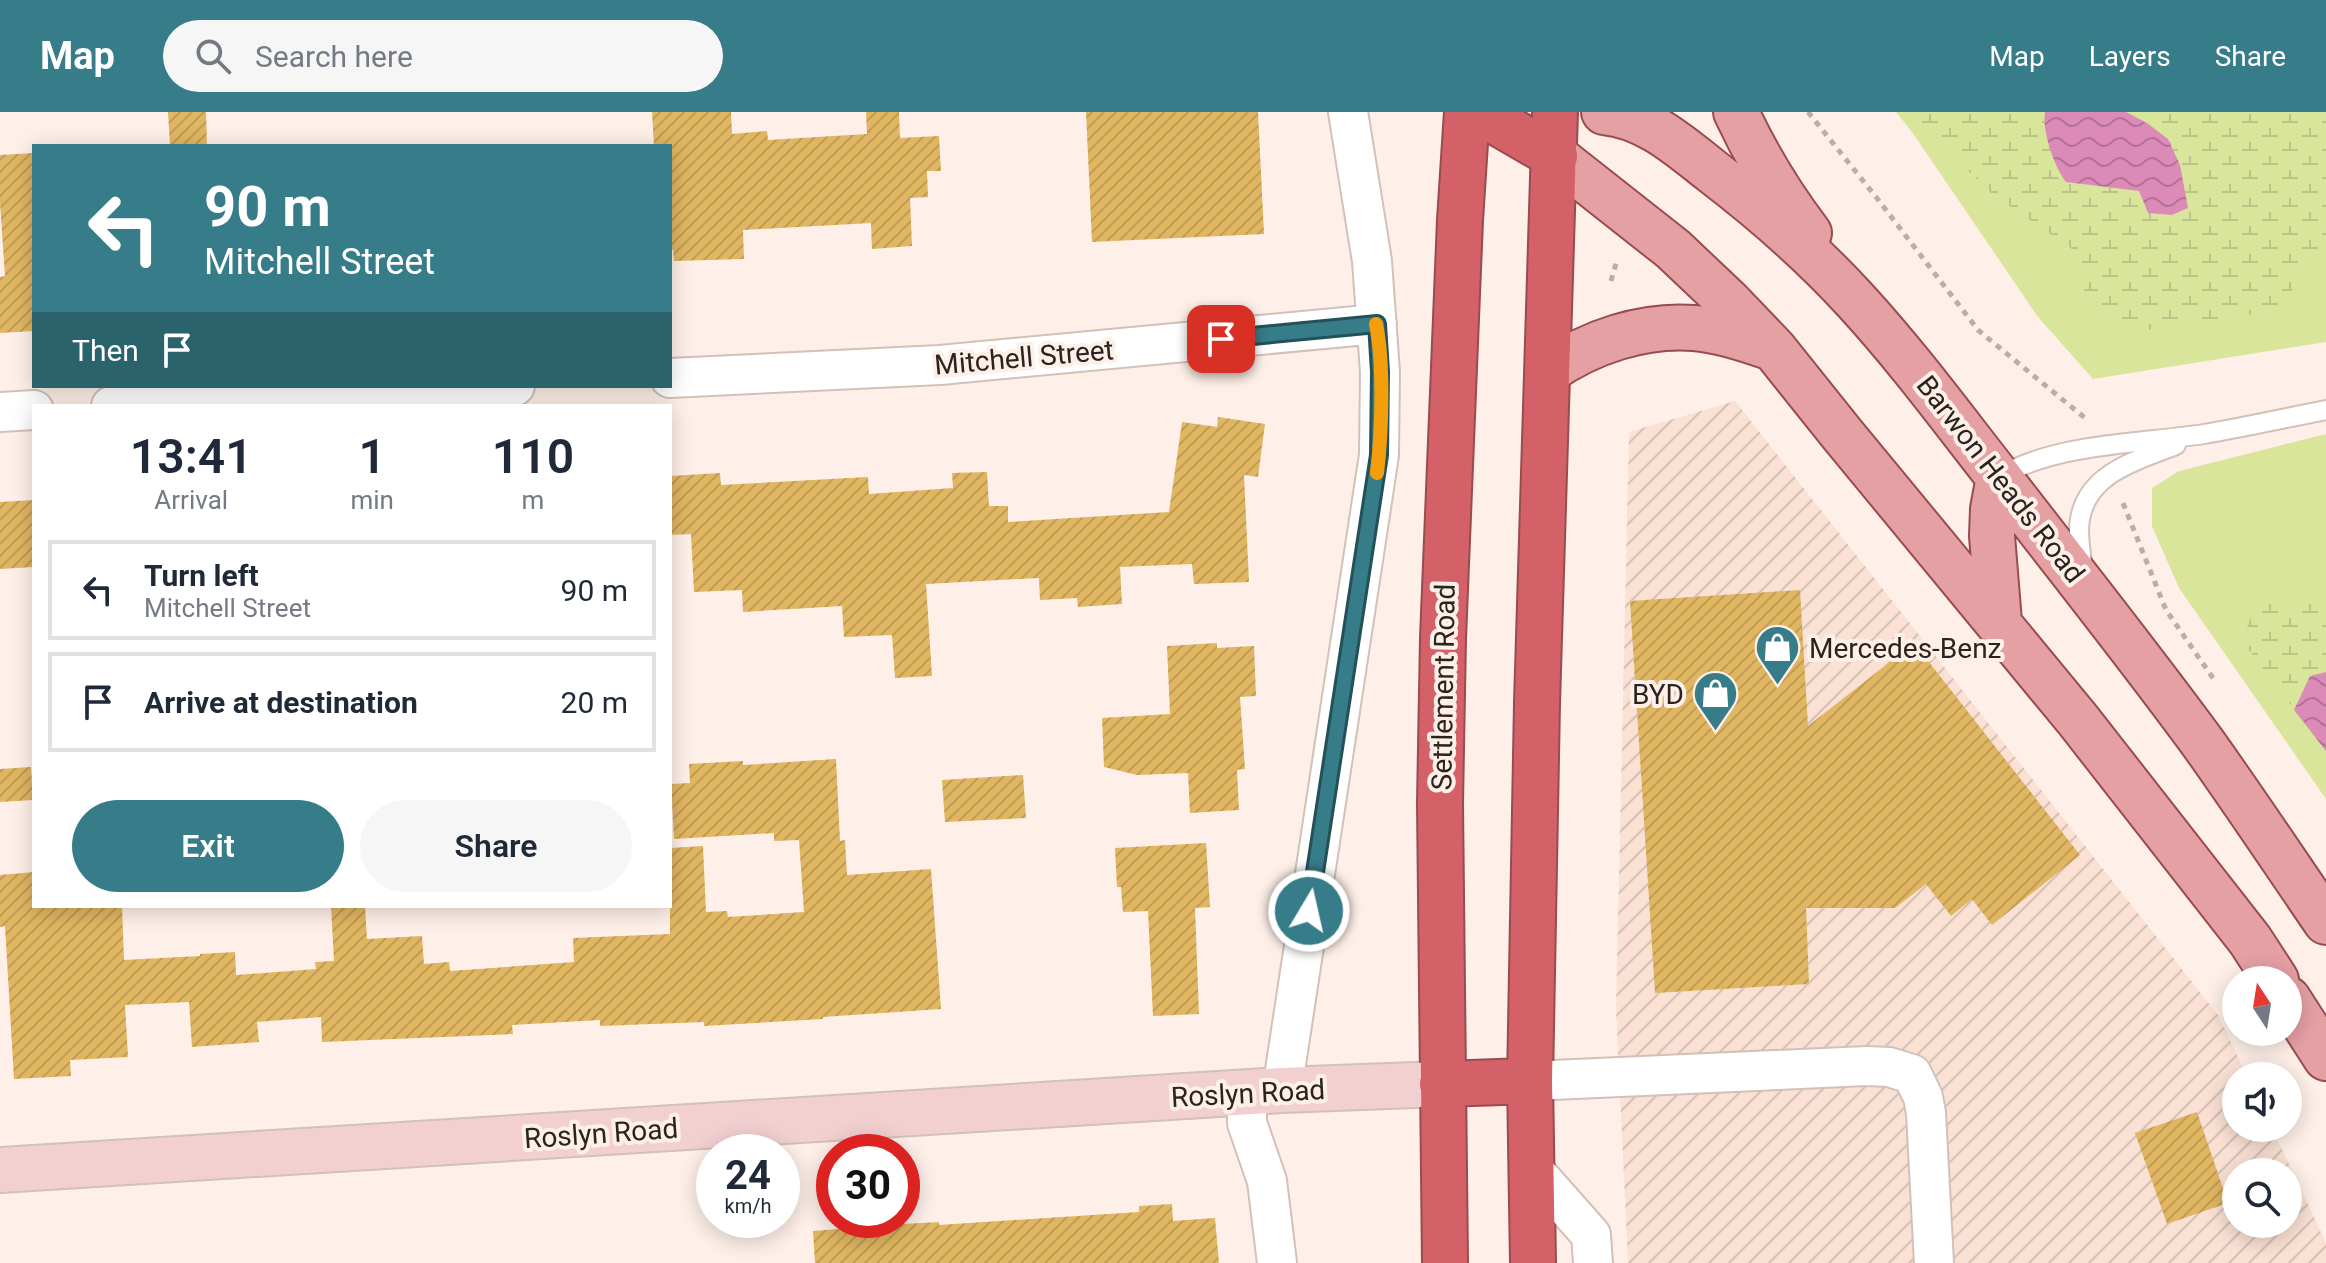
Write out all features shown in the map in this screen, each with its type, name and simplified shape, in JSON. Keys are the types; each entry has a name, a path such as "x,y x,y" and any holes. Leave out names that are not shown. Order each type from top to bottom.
{"highway":[{"name":"Settlement Road","path":"1445,1263 1440,803 1443,638 1467,112"},
{"path":"1479,112 1555,156"},
{"path":"1533,1263 1530,1081 1537,703 1555,112"},
{"path":"1442,1084 1530,1081"}],"main road":[{"name":"Barwon Heads Road","path":"1604,112 1635,119 1664,134 1721,178 1801,247 1882,330 1943,403 2203,743 2326,922"},
{"path":"1736,112 1753,148 1792,211 1882,330"},
{"path":"1555,156 1673,249 1774,349 1999,622 2250,940 2267,966"},
{"path":"1548,371 1594,345 1635,333 1670,328 1713,331 1774,349"},
{"path":"1999,477 1992,536 1999,622"},
{"path":"2302,1021 2326,1058"}],"street":[{"path":"1277,1263 1267,1181 1247,1123 1265,1091 1379,455 1377,324 1372,261 1348,112"},
{"name":"Mitchell Street","path":"672,378 940,365 1377,324"},
{"path":"151,404 475,388"},
{"path":"0,412 32,410"},
{"path":"1530,1081 1867,1066 1889,1067 1912,1074 1923,1097 1926,1113 1934,1263"},
{"name":"Roslyn Road","path":"0,1170 1265,1091 1442,1084"},
{"path":"1530,1166 1591,1235 1593,1263"}],"lane":[{"path":"1999,477 2030,462 2065,452 2205,434 2326,410"},
{"path":"2085,586 2079,538 2080,519 2094,490 2118,468 2205,434"}],"shaded area":[{"path":"1735,401 2218,1015 2222,1023 2222,1046 2233,1046 2240,1062 2222,1062 2222,1142 2279,1142 2286,1158 2222,1158 2222,1238 2302,1238 2302,1192 2326,1243 2326,1263 1628,1263 1616,1008 1629,432"}],"green space":[{"path":"1896,112 2326,112 2326,342 2093,379 2038,317"},
{"path":"1914,112 2326,112 2326,260 2305,271 2278,311 2147,330 2087,307 2079,254 1991,193 1941,144 1915,128"},
{"path":"2326,434 2326,799 2179,588 2152,526 2152,488 2179,471"},
{"path":"2256,603 2326,604 2326,751 2242,641"}],"water":[{"path":"2045,112 2126,112 2147,123 2168,139 2180,165 2188,208 2172,215 2148,213 2139,191 2066,182 2050,148"},
{"path":"2326,672 2326,751 2294,710 2310,676"}],"building":[{"path":"168,112 206,112 207,144 170,144"},
{"path":"652,112 731,112 732,134 767,131 768,140 867,134 866,112 899,112 900,138 939,136 941,171 927,171 928,197 910,198 912,246 872,249 871,223 743,230 744,259 674,261 672,144 654,144"},
{"path":"1086,112 1258,112 1264,234 1092,242"},
{"path":"32,153 32,331 0,333 0,277 5,276 0,155"},
{"path":"1218,417 1265,424 1258,477 1244,475 1249,582 1194,584 1192,564 1120,567 1122,604 1078,607 1077,598 1040,600 1039,578 926,584 932,676 895,678 892,635 844,637 842,606 743,612 742,590 694,592 691,534 672,535 672,476 720,473 721,485 868,477 869,494 953,488 952,473 987,472 989,506 1008,506 1008,522 1169,512 1182,422 1217,427"},
{"path":"32,500 32,567 0,569 0,502"},
{"path":"1800,590 1808,726 1914,643 2080,855 1992,925 1972,899 1951,916 1926,884 1895,908 1806,908 1809,984 1655,993 1630,601"},
{"path":"1217,643 1217,648 1254,646 1256,696 1240,697 1245,769 1237,770 1239,810 1190,813 1188,773 1137,775 1104,767 1102,718 1170,714 1167,646"},
{"path":"836,759 840,841 845,840 847,875 931,869 941,1009 704,1026 704,1022 600,1026 600,1020 512,1025 513,1034 322,1042 321,1017 257,1022 259,1042 192,1047 189,1002 125,1005 128,1057 70,1060 71,1076 14,1079 5,926 0,927 0,875 32,872 32,908 122,908 124,960 235,952 236,975 316,969 315,962 334,961 331,908 365,908 367,939 422,936 424,964 449,962 450,971 574,962 573,938 670,934 672,848 703,846 706,912 727,911 728,917 804,912 799,840 774,841 774,833 674,839 672,784 690,783 689,764 743,761 743,765"},
{"path":"31,767 32,800 0,802 0,769"},
{"path":"1023,775 1026,818 945,822 942,780"},
{"path":"1206,843 1210,907 1195,908 1199,1014 1153,1016 1148,911 1123,912 1121,887 1117,887 1115,848"},
{"path":"2197,1112 2222,1185 2222,1205 2167,1224 2135,1133"},
{"path":"1172,1204 1173,1221 1215,1218 1219,1263 815,1263 813,1231 816,1231 816,1238 920,1238 920,1223 939,1222 939,1225 1139,1212 1139,1206"}],"slow traffic":[{"path":"1376,324 1380,372 1377,473"}],"place":[{"name":"Mercedes-Benz","path":"1778,687"},
{"name":"BYD","path":"1715,733"}],"route":[{"path":"1221,339 1377,324 1379,455 1309,911"}]}
